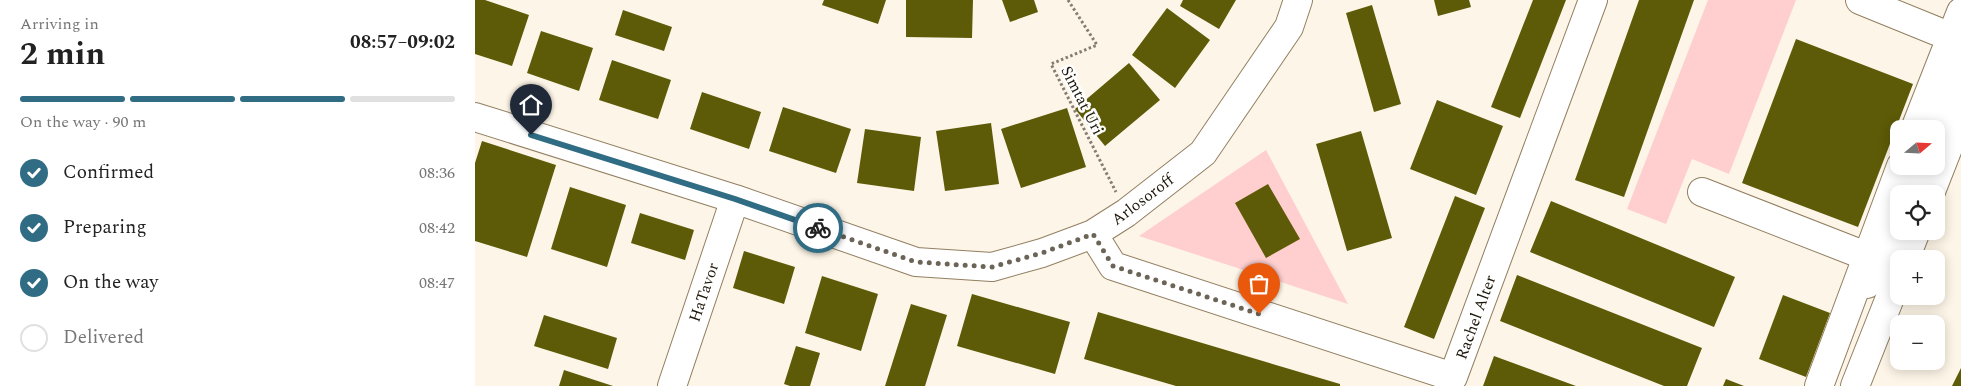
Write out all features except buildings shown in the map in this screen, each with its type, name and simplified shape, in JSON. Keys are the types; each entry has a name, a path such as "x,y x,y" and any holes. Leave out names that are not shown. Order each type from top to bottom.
{"street":[{"name":"Arlosoroff","path":"475,117 735,199 916,262 992,267 1042,253 1093,234 1126,213 1203,153 1289,27 1298,0"},
{"name":"Rachel Alter","path":"1093,234 1113,266 1453,377 1593,0"},
{"path":"1860,0 1956,39"},
{"path":"1940,120 1950,93 1955,72 1954,54 1961,12"},
{"path":"1919,120 1956,39"},
{"path":"1934,185 1961,115"},
{"path":"1819,386 1898,175"},
{"path":"1701,192 1867,256"},
{"name":"HaTavor","path":"672,386 735,199"},
{"path":"1842,322 1873,274 1890,240"},
{"path":"1855,386 1890,298"}],"path":[{"name":"Simtat Uri","path":"1068,0 1097,45 1051,64 1126,213"}],"shaded area":[{"path":"1708,0 1796,0 1729,174 1692,159 1666,224 1627,209"},
{"path":"1266,150 1348,304 1139,236"}],"way so far":[{"path":"818,228 916,262 992,267 1042,253 1093,234 1113,266 1259,314"}],"route":[{"path":"531,135 735,199 818,228"}]}
